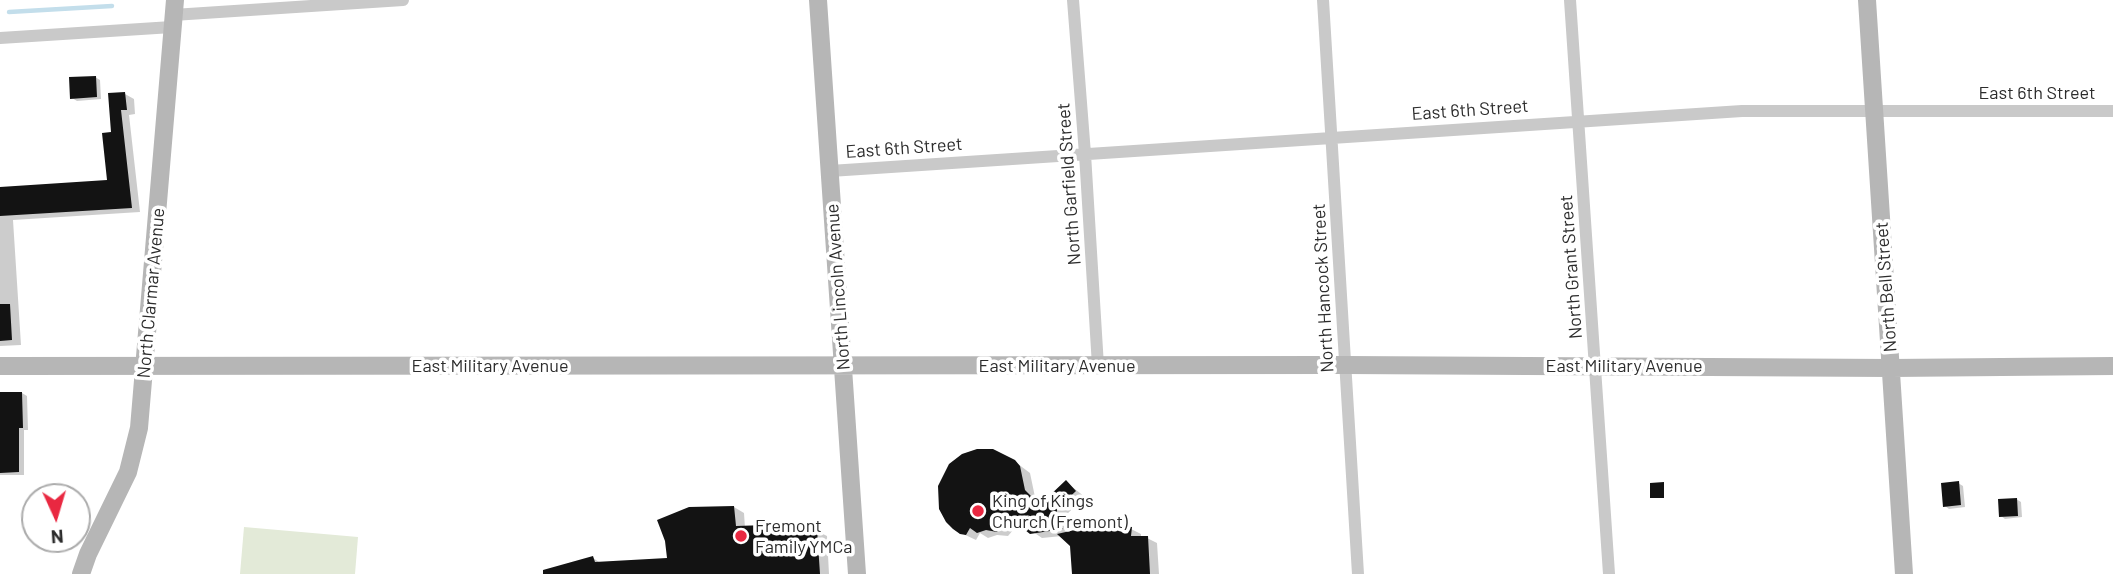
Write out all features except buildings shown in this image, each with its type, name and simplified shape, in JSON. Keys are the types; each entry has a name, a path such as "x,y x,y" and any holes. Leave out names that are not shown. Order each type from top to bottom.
{"main road":[{"name":"North Lincoln Avenue","path":"818,0 857,574"},
{"name":"North Bell Street","path":"1867,0 1905,574"},
{"name":"North Clarmar Avenue","path":"81,574 128,472 139,428 173,14"},
{"name":"East Military Avenue","path":"0,366 2113,366"}],"street":[{"path":"0,38 173,14 403,0"},
{"name":"North Garfield Street","path":"1073,0 1098,366"},
{"name":"North Hancock Street","path":"1323,0 1358,574"},
{"name":"North Grant Street","path":"1570,0 1609,574"},
{"name":"East 6th Street","path":"830,170 1763,110 2113,111"}],"green space":[{"path":"244,527 358,537 355,574 240,574"}],"waterway":[{"path":"9,12 112,6"}],"place":[{"name":"King of Kings Church (Fremont)","path":"978,511"},
{"name":"Fremont Family YMCa","path":"741,536"}]}
